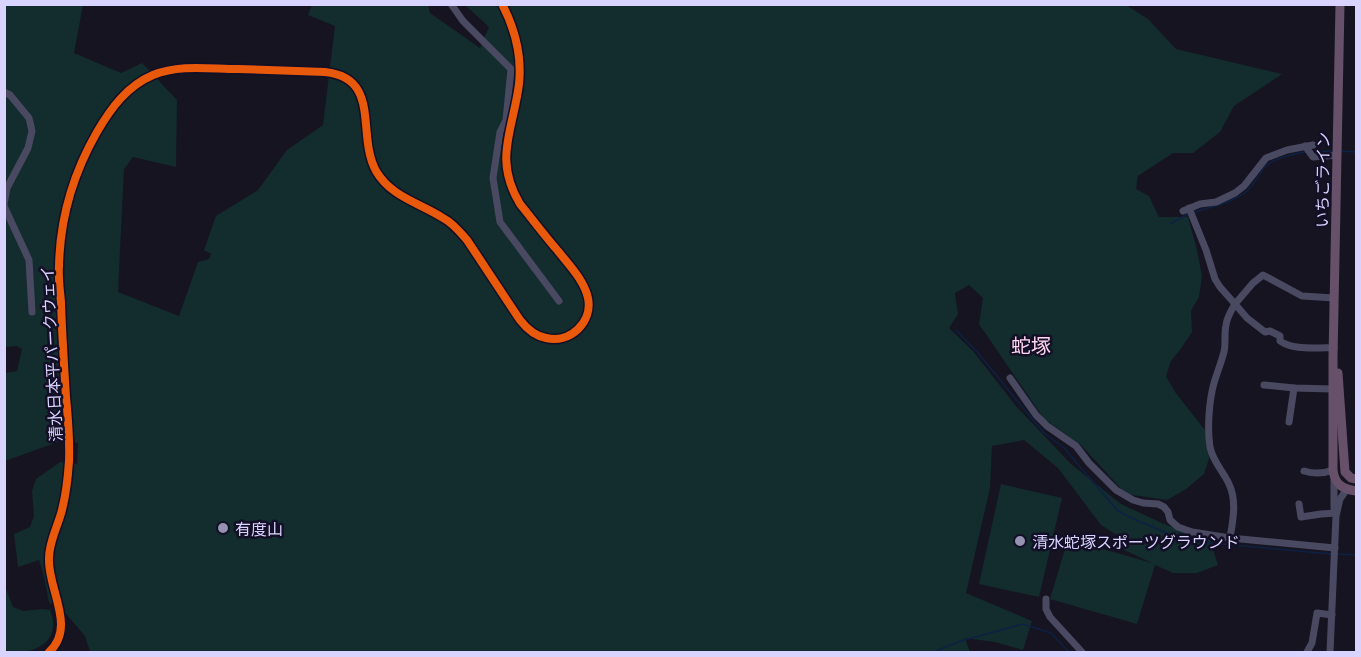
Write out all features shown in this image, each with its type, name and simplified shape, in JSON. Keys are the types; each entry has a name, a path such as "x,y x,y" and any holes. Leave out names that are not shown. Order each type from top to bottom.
{"highway":[{"name":"いちごライン","path":"1340,4 1332,389 1333,448 1342,483"},
{"name":"いちごライン","path":"1333,352 1337,368 1344,461"},
{"path":"1333,448 1337,436 1343,435"},
{"path":"1344,461 1345,472 1351,478 1356,479"}],"street":[{"path":"451,4 463,21 511,69 506,120 500,132 493,178 500,222 559,301"},
{"name":"清水日本平パークウェイ","path":"49,652 60,637 61,621 50,577 49,550 62,510 69,460 59,266 62,234 68,201 77,175 87,150 106,117 123,95 142,81 161,72 200,68 337,74 349,80 360,93 365,109 370,158 385,183 401,196 444,218 456,228 467,240 528,330 539,336 557,339 570,335 582,326 587,315 586,291 580,279 520,204 511,187 507,171 507,140 519,84 519,60 515,33 502,4"},
{"path":"4,93 10,95 29,118 33,131 28,148 7,188 4,205 29,260 32,312"},
{"path":"1333,352 1285,345 1280,341 1280,336 1270,331 1265,332 1247,318 1215,279 1206,250 1186,209 1216,202 1235,193 1244,186 1266,158 1287,150 1309,146 1313,157 1337,155"},
{"path":"1230,538 1234,511 1233,496 1229,484 1213,459 1209,431 1211,398 1224,351 1229,316 1235,304 1263,275 1302,296 1334,298"},
{"path":"1010,378 1036,415 1047,426 1076,446 1109,484 1123,496 1164,507 1170,520 1178,527 1192,532 1230,538 1335,548"},
{"path":"1264,385 1332,389"},
{"path":"1289,422 1294,388"},
{"path":"1330,652 1336,514 1344,461"},
{"path":"1304,471 1326,473 1342,483"},
{"path":"1336,514 1334,508 1342,483"},
{"path":"1299,504 1301,517 1336,514"},
{"path":"1046,599 1046,609 1050,617 1082,652"},
{"path":"1307,652 1312,643 1317,614 1332,615"}],"green space":[{"path":"5,5 83,5 74,53 121,73 142,63 177,100 176,167 133,157 124,169 118,292 179,316 198,262 209,259 211,254 204,250 216,216 258,190 287,150 323,125 335,26 308,15 312,5 428,5 430,13 480,48 489,27 465,5 1126,5 1148,19 1176,49 1282,74 1234,106 1220,132 1193,153 1173,153 1138,176 1136,189 1149,196 1159,217 1188,217 1202,276 1199,297 1191,311 1192,332 1171,361 1166,376 1175,392 1208,434 1211,453 1204,474 1186,489 1167,500 1126,494 1081,445 1044,419 979,324 983,298 969,285 955,293 958,314 949,328 973,351 1016,406 1071,464 1121,504 1164,524 1210,540 1218,565 1197,573 1173,573 1155,565 1137,624 1050,599 1068,539 1152,563 1124,550 1123,539 1101,525 1058,468 1024,440 992,446 990,488 966,593 1032,621 1023,650 995,642 965,638 970,652 90,652 85,636 66,614 49,602 39,560 18,567 14,534 30,527 34,516 32,491 36,479 60,462 77,464 78,443 58,442 5,461 5,373 17,371 22,349 17,346 5,347"},
{"name":"清水蛇塚スポーツグラウンド","path":"1001,484 1062,498 1039,597 979,584"},
{"path":"4,584 13,607 23,611 50,610 53,621 52,631 49,639 43,645 26,651 5,650"}],"waterway":[{"path":"1313,152 1332,151"},
{"path":"1340,151 1356,152"},
{"path":"1195,212 1236,198 1248,190 1273,161 1305,152"},
{"path":"1170,224 1188,214"},
{"path":"956,330 979,354 1044,433 1064,448 1117,510 1174,536 1199,542 1332,554"},
{"path":"1337,554 1356,555"},
{"path":"933,652 961,641 1023,624 1051,633 1069,652"}],"cycle path":[{"path":"49,652 57,642 61,631 61,619 52,582 49,552 65,498 69,453 59,280 60,248 65,213 75,180 89,147 108,115 135,85 153,75 174,69 325,72 343,76 354,85 361,96 370,157 382,180 398,193 447,220 456,228 467,240 528,329 538,336 563,338 583,323 589,307 588,298 576,273 520,204 512,188 506,159 519,84 519,63 514,33 502,4"}],"place":[{"name":"有度山","path":"223,528"},
{"name":"清水蛇塚スポーツグラウンド","path":"1020,541"}],"district":[{"name":"蛇塚","path":"1031,345"}]}
